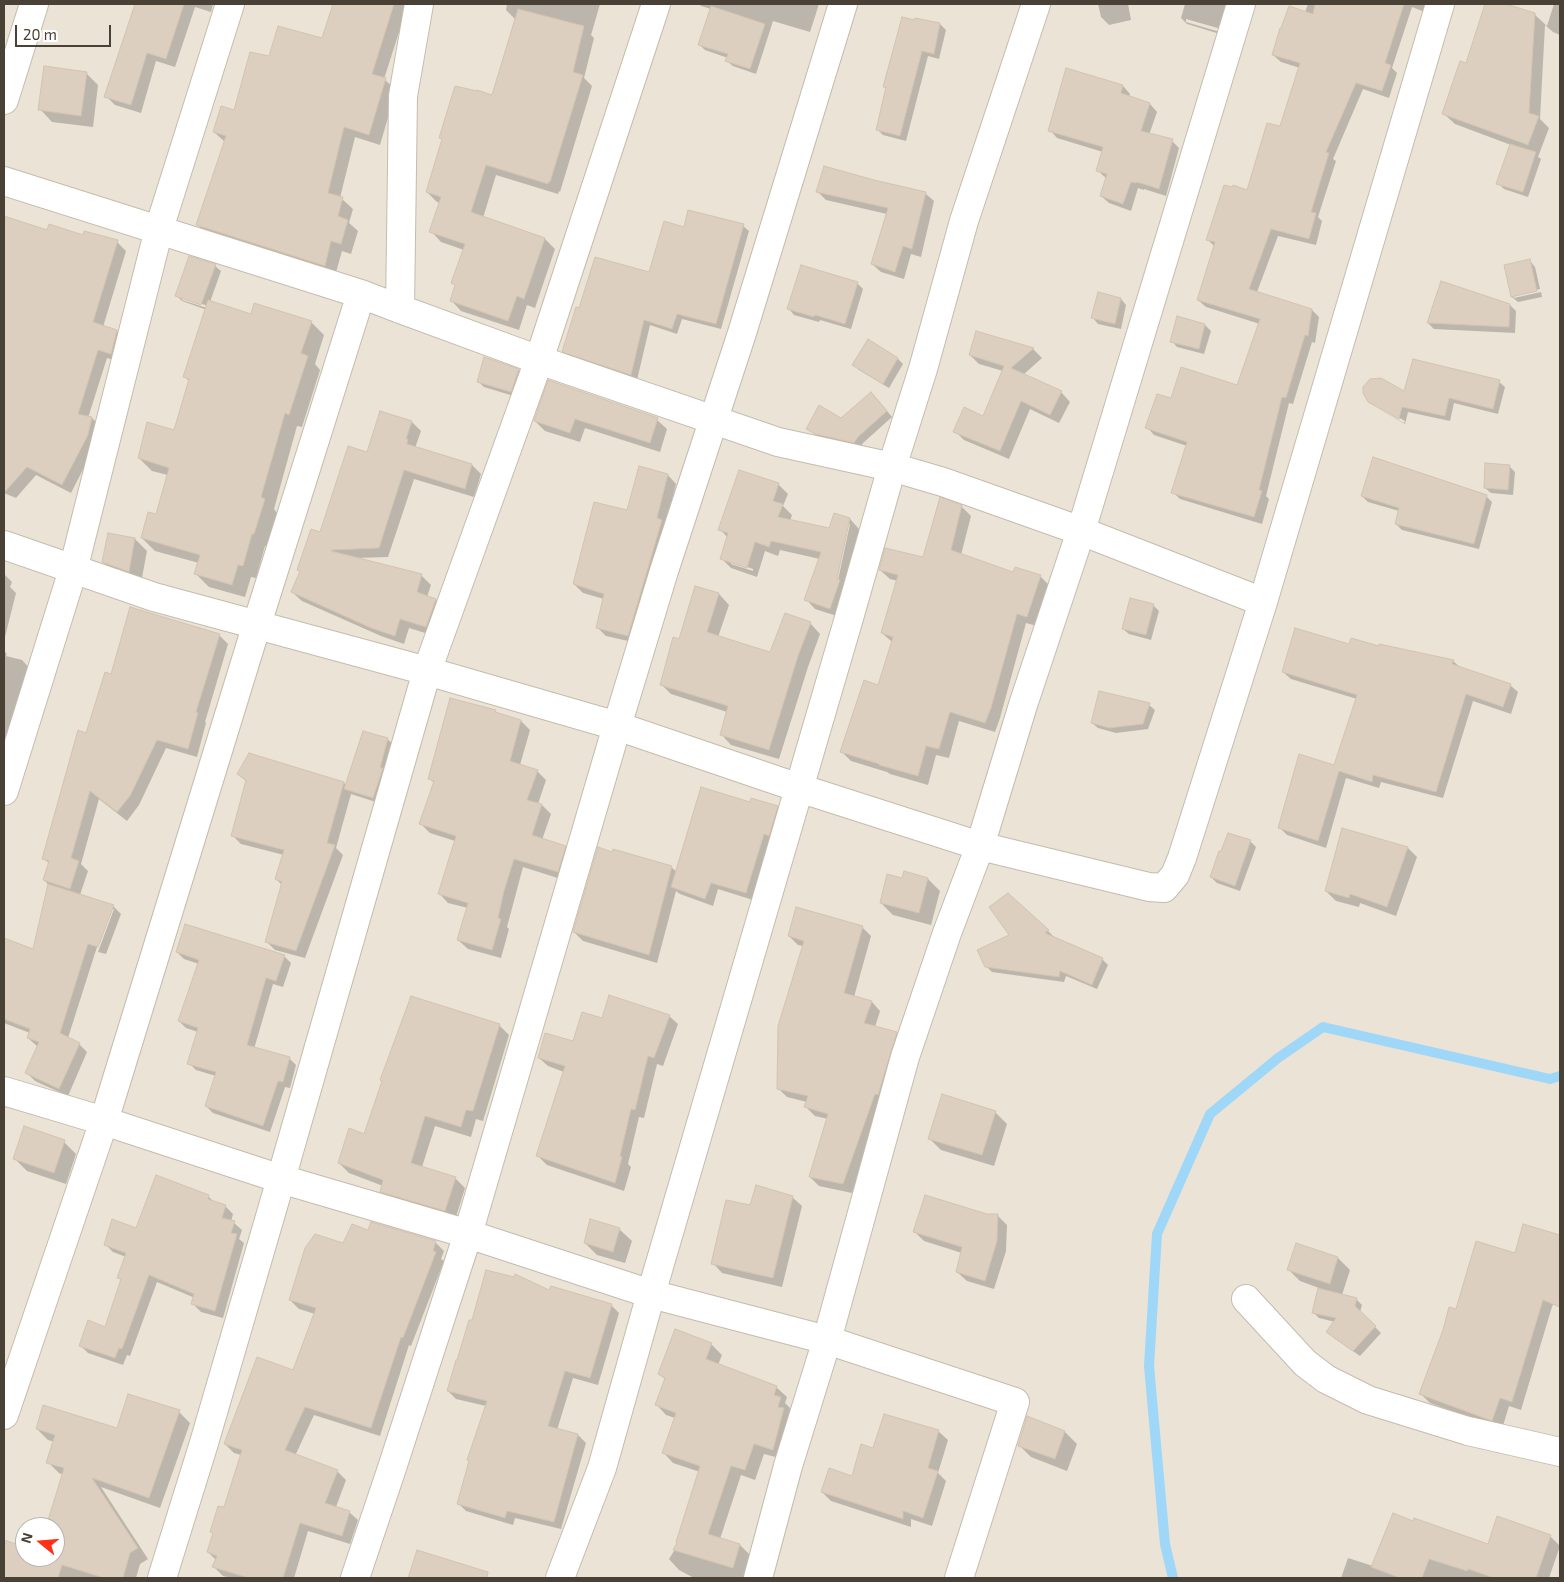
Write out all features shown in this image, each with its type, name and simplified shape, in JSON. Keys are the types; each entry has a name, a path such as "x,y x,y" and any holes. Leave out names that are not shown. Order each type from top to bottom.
{"street":[{"path":"4,100 34,4"},
{"path":"4,790 73,570 159,229 230,4"},
{"path":"400,309 403,96 420,4"},
{"path":"162,1578 204,1443 427,671 539,360 656,4"},
{"path":"354,1578 468,1234 617,726 742,333 843,4"},
{"path":"560,1578 602,1468 892,467 923,369 964,220 1036,4"},
{"path":"758,1578 788,1466 827,1340 905,1057 947,933 980,846 1023,705 1081,531 1241,4"},
{"path":"4,545 154,597 427,671 617,726 799,788 980,846 1149,887 1164,888 1175,875 1182,858 1262,602 1440,4"},
{"path":"4,180 361,294 539,360 778,442 892,467 943,482 1081,531 1262,602"},
{"path":"4,1415 104,1121 361,294"},
{"path":"4,1091 104,1121 281,1179 468,1234 651,1294 827,1340 1015,1402 959,1578"},
{"path":"1246,1299 1305,1363 1326,1379 1368,1400 1468,1432 1560,1452"}],"shaded area":[{"path":"4,4 1560,4 1560,1578 4,1578"}],"building":[{"path":"135,4 184,4 166,59 147,53 131,105 104,97"},
{"path":"333,4 394,4 372,74 386,78 369,135 344,127 328,193 343,197 338,216 348,220 341,244 331,241 325,266 196,225 226,136 213,132 221,106 234,110 250,52 269,56 278,26 322,38"},
{"path":"1315,4 1404,4 1385,63 1391,65 1382,91 1356,83 1326,152 1329,153 1311,212 1316,213 1309,239 1271,229 1249,289 1312,309 1308,336 1305,335 1286,398 1282,397 1259,490 1262,491 1254,517 1171,493 1187,442 1145,428 1157,394 1171,398 1181,367 1237,385 1260,319 1197,300 1215,242 1206,240 1224,185 1232,187 1233,185 1247,190 1267,123 1280,126 1300,63 1272,55 1289,6 1313,14"},
{"path":"1485,4 1506,4 1535,13 1529,113 1539,116 1528,145 1442,114 1460,61 1466,63"},
{"path":"711,6 765,24 750,69 725,61 728,54 698,45"},
{"path":"518,9 584,26 573,72 583,75 550,182 548,184 486,165 471,212 545,238 524,299 517,296 508,321 450,301 455,285 451,283 465,244 429,232 441,197 426,192 442,139 439,138 455,86 492,95"},
{"path":"902,17 940,23 934,54 922,51 900,136 876,130 886,87 883,87"},
{"path":"44,66 87,72 81,116 38,110"},
{"path":"1066,68 1123,85 1121,93 1150,103 1141,131 1173,139 1159,189 1131,182 1123,204 1100,196 1107,174 1096,171 1103,147 1048,131"},
{"path":"1510,144 1536,152 1523,192 1496,184"},
{"path":"824,166 926,192 912,249 903,246 895,272 871,264 888,208 816,192"},
{"path":"688,210 744,224 716,324 677,314 672,329 644,320 631,375 562,352 576,307 579,308 595,257 649,272 664,221 684,227"},
{"path":"4,216 47,230 49,224 83,235 84,231 118,240 93,322 117,330 111,354 98,350 78,414 92,417 88,435 62,485 27,467 4,493"},
{"path":"189,256 216,264 201,305 175,296"},
{"path":"1530,259 1537,291 1511,297 1504,265"},
{"path":"801,265 858,282 845,324 787,309"},
{"path":"1441,281 1510,304 1509,327 1427,323"},
{"path":"1098,292 1121,298 1115,324 1091,318"},
{"path":"208,300 251,314 254,303 312,321 301,353 308,356 289,415 285,413 261,497 265,499 243,566 238,565 232,585 194,574 200,555 141,538 148,512 156,514 169,468 138,458 147,422 174,430 189,379 183,377"},
{"path":"1177,316 1205,324 1199,349 1170,342"},
{"path":"976,331 1034,348 1011,368 1062,391 1050,415 1021,401 1000,451 953,432 964,407 983,416 1004,366 969,355"},
{"path":"868,339 898,358 883,384 852,365"},
{"path":"484,357 519,369 511,392 477,382"},
{"path":"1413,359 1500,380 1493,409 1449,398 1445,416 1402,407 1399,419 1368,402 1363,393 1363,387 1370,379 1381,378 1404,391"},
{"path":"548,380 658,418 650,443 575,419 570,433 534,421"},
{"path":"871,392 887,411 858,437 854,443 815,434 806,429 819,405 841,418"},
{"path":"380,411 412,421 406,439 408,439 407,444 472,464 465,489 404,470 379,548 331,551 422,574 417,592 436,599 426,627 400,619 395,636 371,628 291,592 300,571 297,570 311,529 320,532 348,446 367,452"},
{"path":"1373,457 1487,495 1474,544 1395,524 1399,508 1361,496"},
{"path":"1485,463 1510,465 1508,490 1484,488"},
{"path":"639,466 668,474 657,518 662,520 628,636 596,628 604,594 573,584 594,502 627,510"},
{"path":"739,470 779,483 773,501 783,504 778,517 829,528 834,513 850,518 837,579 840,580 830,609 804,600 821,552 771,541 769,547 755,542 747,568 720,559 728,533 718,530"},
{"path":"940,497 962,505 951,550 1013,572 1015,567 1041,575 1027,617 1017,614 991,708 985,723 950,712 939,749 926,746 918,776 840,752 864,680 878,685 893,637 881,633 898,575 879,570 885,548 923,557"},
{"path":"108,533 135,538 129,572 102,562"},
{"path":"695,586 719,593 707,632 744,644 770,652 785,613 811,622 798,656 769,750 720,735 728,706 660,685 673,637 679,639"},
{"path":"1130,598 1154,604 1146,635 1122,629"},
{"path":"130,607 220,634 196,712 198,713 188,749 157,740 130,796 117,812 90,791 71,858 79,861 70,889 43,880 49,861 42,859 78,730 86,733 105,672 111,674"},
{"path":"1295,628 1349,644 1351,638 1379,646 1379,644 1454,660 1452,664 1511,684 1503,707 1466,694 1436,792 1373,775 1372,782 1339,771 1318,841 1278,828 1299,754 1334,765 1357,695 1282,672"},
{"path":"1099,691 1150,703 1143,724 1109,728 1091,723"},
{"path":"450,698 496,710 495,712 521,720 510,761 538,770 527,800 542,804 532,835 566,846 558,872 514,859 504,891 498,918 501,919 492,950 457,940 468,903 438,894 456,836 419,824 434,781 428,779"},
{"path":"363,731 388,738 380,768 383,768 373,798 344,789"},
{"path":"249,753 344,782 327,843 335,845 296,951 265,942 282,882 275,879 284,850 231,836 246,780 237,774"},
{"path":"701,787 750,802 751,798 778,806 769,836 764,834 746,893 711,883 705,899 671,887"},
{"path":"1342,828 1408,847 1387,907 1350,894 1349,898 1325,891"},
{"path":"1228,833 1251,840 1235,886 1210,877 1219,851 1221,851"},
{"path":"598,847 612,852 613,849 672,866 649,955 573,932"},
{"path":"904,871 928,878 919,913 880,903 887,874 902,878"},
{"path":"48,884 114,905 98,947 88,944 60,1033 80,1043 59,1089 25,1073 39,1042 27,1038 30,1029 4,1019 4,938 33,949"},
{"path":"1008,893 1049,930 1045,933 1103,958 1092,985 1060,971 1059,977 985,967 977,950 1009,935 989,907"},
{"path":"796,907 863,926 844,993 872,1001 864,1023 897,1032 878,1095 875,1094 843,1184 809,1177 828,1114 804,1107 808,1096 777,1089 778,1026 804,941 788,936"},
{"path":"185,924 285,955 276,981 266,978 247,1045 290,1057 283,1082 278,1081 263,1126 205,1106 216,1072 187,1064 198,1028 178,1021 199,960 176,952"},
{"path":"609,995 670,1015 654,1058 648,1056 635,1110 631,1109 615,1183 536,1156 565,1066 538,1058 545,1033 573,1041 582,1012 602,1018"},
{"path":"411,996 500,1024 473,1111 466,1110 461,1127 425,1116 411,1163 456,1177 445,1211 380,1192 383,1180 338,1163 349,1128 364,1134 382,1081 380,1080"},
{"path":"942,1094 996,1111 982,1155 928,1139"},
{"path":"24,1126 65,1140 54,1173 13,1159"},
{"path":"156,1175 209,1195 208,1199 226,1205 222,1218 235,1221 231,1233 237,1234 215,1311 191,1304 194,1294 149,1275 122,1349 119,1348 115,1358 79,1346 88,1320 105,1327 121,1279 117,1278 126,1253 104,1245 112,1219 136,1228"},
{"path":"756,1185 793,1196 773,1278 711,1264 726,1200 750,1205"},
{"path":"925,1195 987,1214 998,1214 997,1241 985,1281 956,1272 962,1247 913,1232"},
{"path":"590,1219 620,1228 613,1252 584,1243"},
{"path":"371,1222 436,1241 433,1251 436,1252 403,1338 401,1337 371,1428 305,1407 285,1450 338,1470 325,1503 350,1511 342,1536 300,1523 283,1578 249,1578 212,1567 217,1556 207,1552 213,1533 210,1532 218,1506 224,1507 242,1450 224,1444 257,1357 293,1370 316,1308 289,1300 305,1248 315,1234 343,1243 352,1224 368,1230"},
{"path":"1523,1224 1560,1235 1560,1307 1543,1300 1512,1402 1500,1398 1492,1421 1419,1394 1443,1330 1449,1307 1456,1309 1476,1241 1515,1253"},
{"path":"1296,1243 1338,1257 1330,1284 1287,1270"},
{"path":"486,1270 514,1277 515,1274 549,1290 551,1286 612,1304 590,1378 565,1371 548,1426 578,1434 554,1522 507,1511 505,1518 457,1504 469,1461 467,1460 487,1401 447,1391 469,1320 472,1320"},
{"path":"1318,1288 1357,1298 1355,1306 1376,1326 1353,1351 1326,1332 1336,1318 1312,1313"},
{"path":"675,1329 712,1343 706,1359 777,1386 774,1395 781,1397 778,1407 784,1408 773,1450 754,1444 745,1470 731,1466 708,1534 740,1544 733,1568 673,1550 677,1543 700,1466 662,1453 676,1413 655,1405 665,1378 658,1374"},
{"path":"128,1394 180,1410 149,1498 92,1478 138,1548 130,1553 123,1578 104,1578 65,1566 65,1517 49,1517 64,1468 46,1463 55,1435 36,1429 43,1405 117,1428"},
{"path":"884,1414 939,1430 928,1468 938,1471 923,1518 903,1511 903,1519 821,1492 829,1468 852,1476 861,1444 873,1448"},
{"path":"1027,1416 1065,1431 1055,1459 1018,1446"},
{"path":"1393,1513 1413,1521 1414,1518 1488,1544 1497,1516 1551,1535 1536,1578 1494,1578 1429,1559 1422,1578 1400,1578 1371,1567"},
{"path":"4,1540 15,1544 15,1567 61,1567 58,1578 4,1578"},
{"path":"417,1550 488,1572 487,1578 408,1578"}],"waterway":[{"path":"1173,1578 1165,1544 1149,1366 1157,1234 1210,1114 1278,1058 1323,1027 1550,1079 1560,1076"}]}
